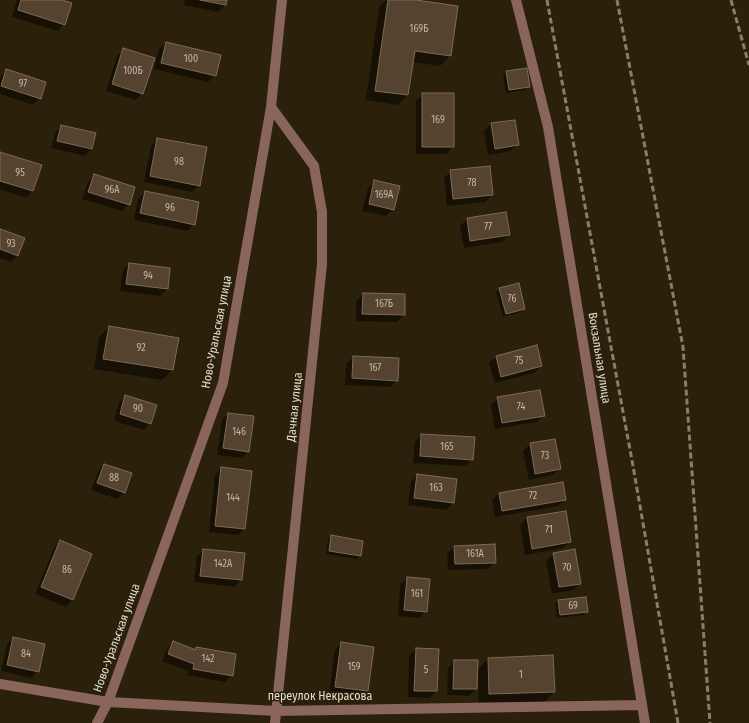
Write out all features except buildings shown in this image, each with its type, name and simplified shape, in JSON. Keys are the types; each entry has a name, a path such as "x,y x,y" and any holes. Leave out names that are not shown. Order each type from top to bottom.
{"street":[{"name":"Ново-Уральская улица","path":"97,723 108,702 223,383 272,107 282,0"},
{"name":"Вокзальная улица","path":"516,0 548,127 646,723"},
{"name":"Дачная улица","path":"272,107 314,166 322,212 322,264 275,723"},
{"name":"переулок Некрасова","path":"0,684 108,702 276,711 642,705"}],"railway":[{"path":"547,0 633,466 678,723"},
{"path":"617,0 683,347 710,723"},
{"path":"731,0 749,65"}]}
